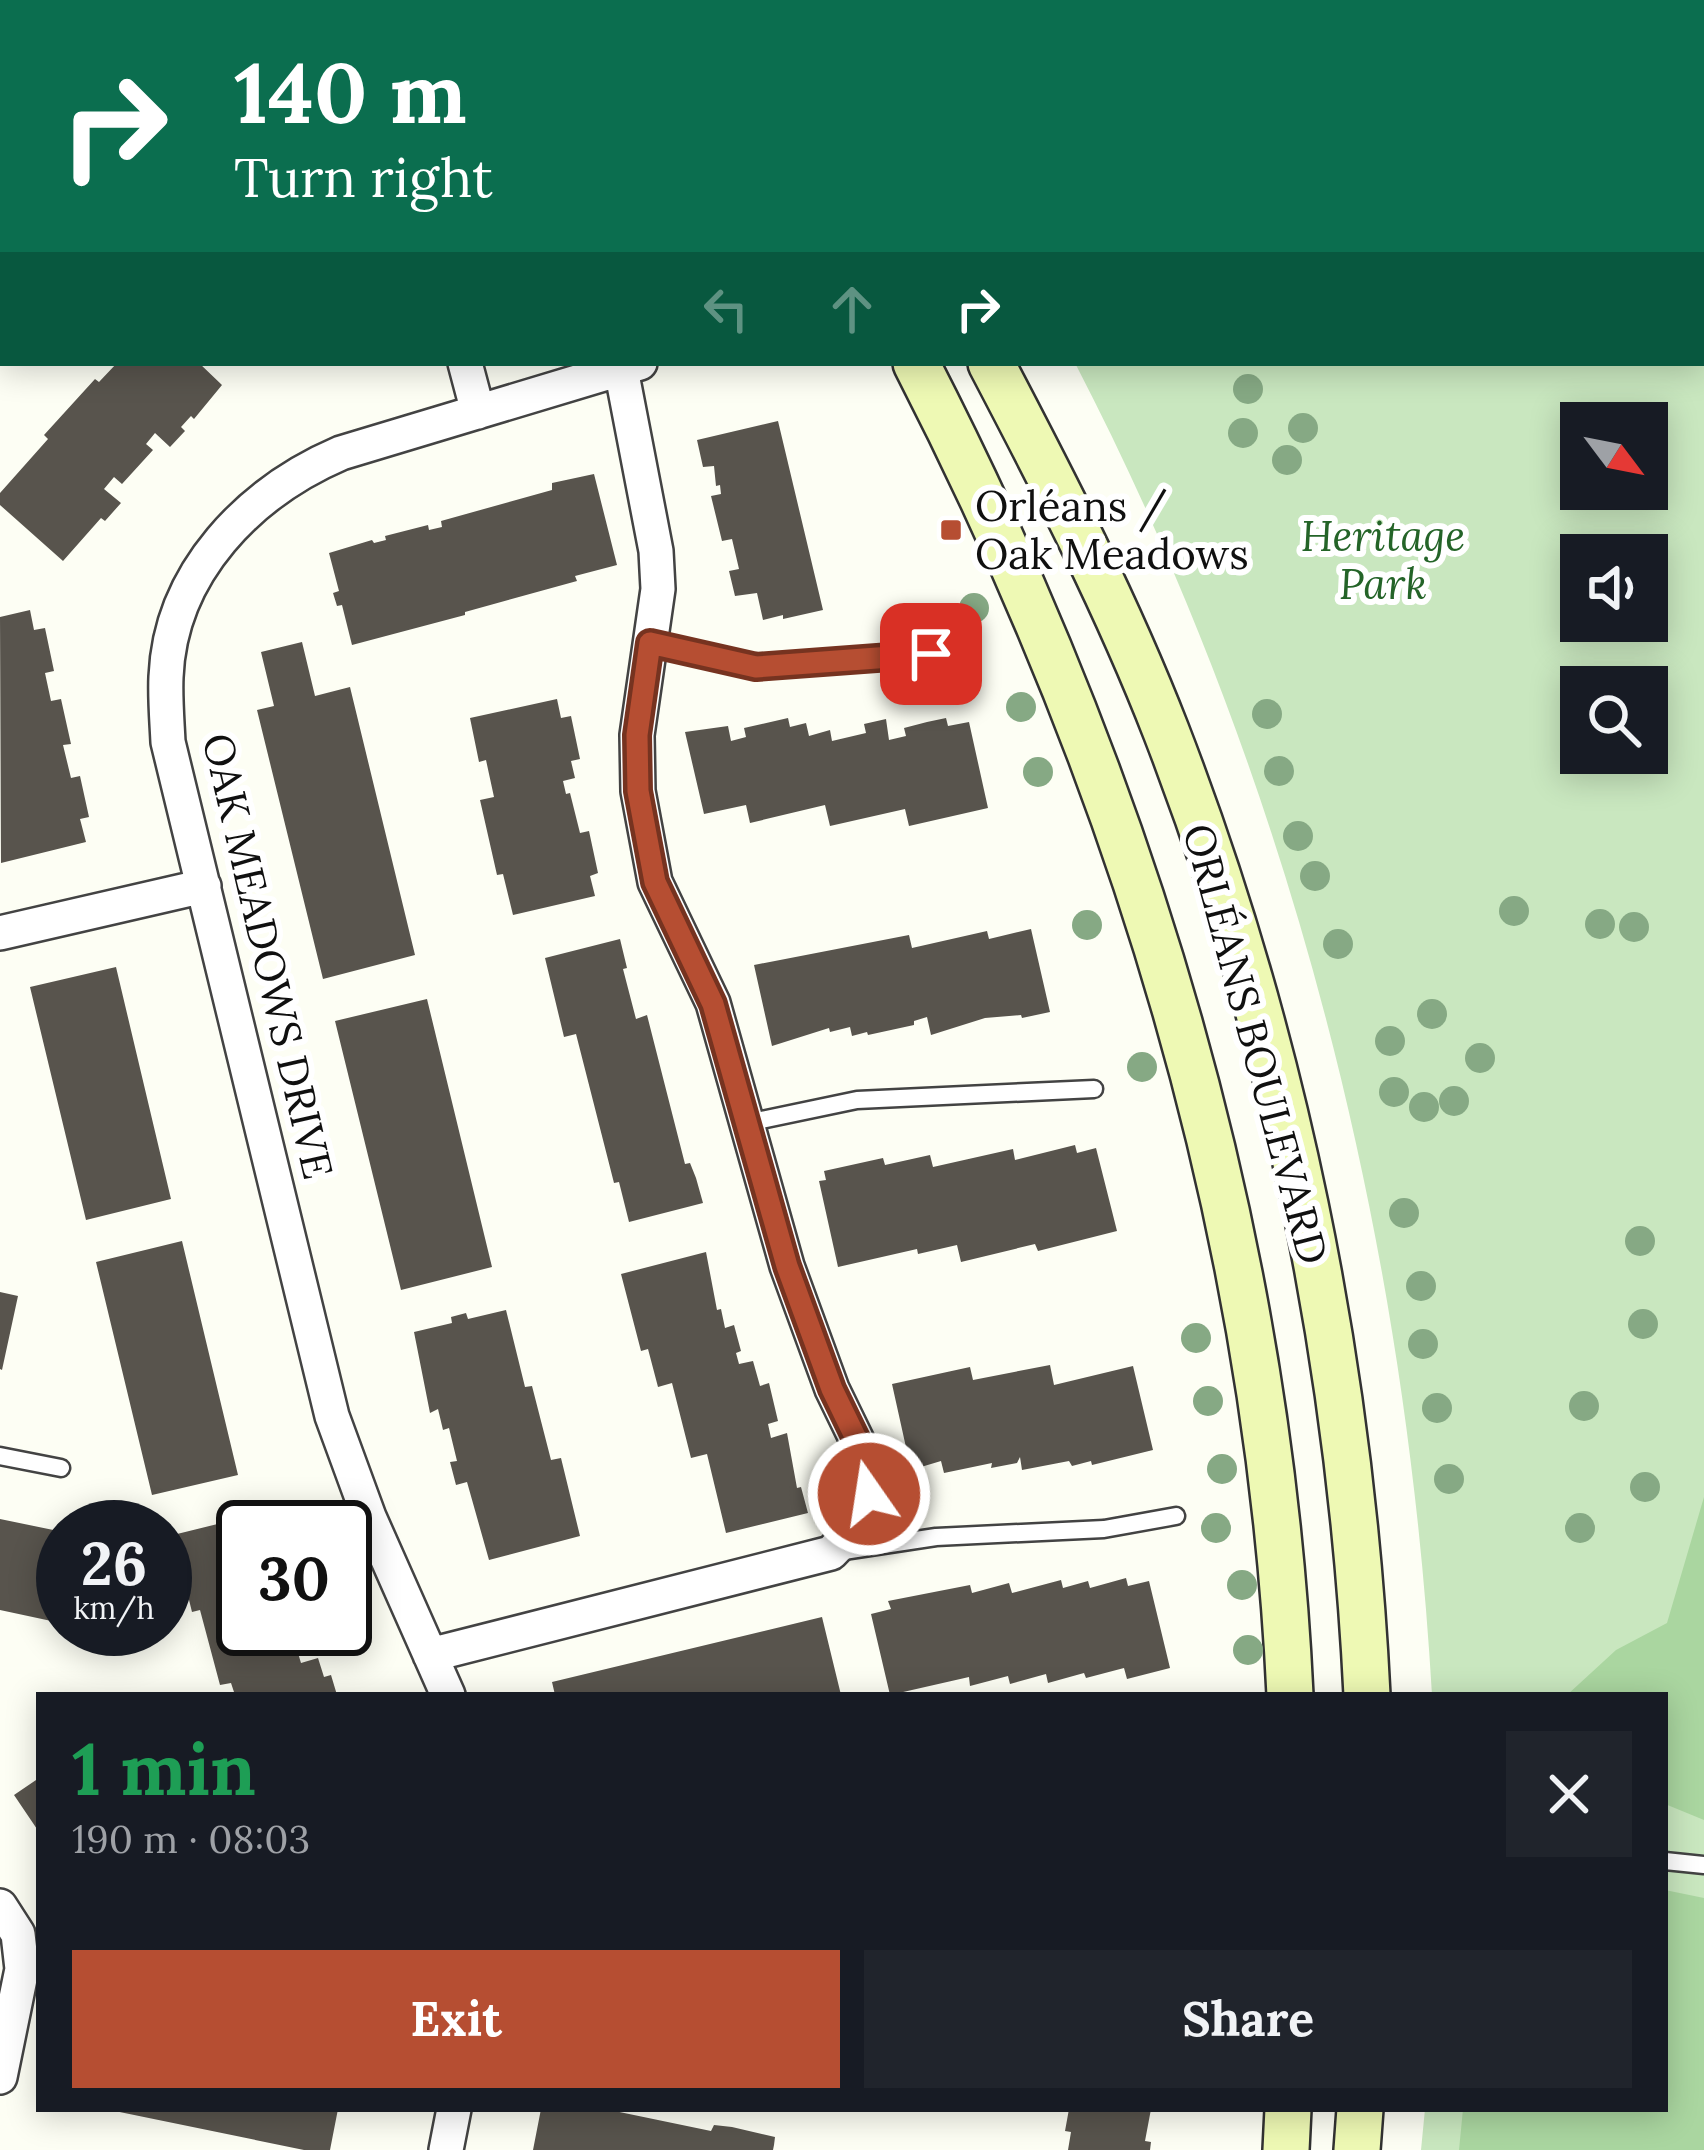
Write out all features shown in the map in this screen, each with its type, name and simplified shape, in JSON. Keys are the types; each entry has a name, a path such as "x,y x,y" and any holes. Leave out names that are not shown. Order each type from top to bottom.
{"main road":[{"name":"ORLÉANS BOULEVARD","path":"917,366 1062,674 1174,996 1224,1196 1250,1329 1280,1552 1290,1692"},
{"name":"ORLÉANS BOULEVARD","path":"993,366 1115,608 1167,732 1242,955 1293,1150 1328,1330 1356,1540 1367,1692"},
{"path":"1286,2150 1288,2112"},
{"path":"1357,2150 1360,2112"}],"street":[{"path":"466,366 478,412"},
{"path":"430,1655 831,1552 858,1525 869,1494 867,1461 832,1389 787,1266 713,1004 655,882 638,791 637,735 658,590 630,366"},
{"name":"OAK MEADOWS DRIVE","path":"447,1692 369,1517 332,1416 168,742 166,674 187,594 212,550 243,512 300,470 340,453 630,366"},
{"path":"0,933 204,886"},
{"path":"0,1906 18,1934 22,1969 0,2077"},
{"path":"446,2150 453,2112"}],"lane":[{"path":"650,643 756,667 931,654"},
{"path":"747,1123 857,1100 1094,1089"},
{"path":"0,1456 61,1468"},
{"path":"831,1552 936,1537 1104,1529 1176,1516"},
{"path":"1668,1861 1704,1864"}],"green space":[{"name":"Heritage Park","path":"1076,366 1704,366 1704,2150 1421,2150 1425,2112 1668,2112 1668,1692 1432,1692 1418,1521 1395,1349 1364,1179 1324,1010 1275,844 1217,680 1151,520"},
{"path":"1704,1497 1704,1820 1668,1805 1668,1692 1570,1692 1616,1650 1667,1623"},
{"path":"1668,1891 1704,1898 1704,2150 1459,2150 1463,2112 1668,2112"}],"building":[{"path":"114,366 202,366 222,385 194,419 191,416 181,427 185,431 170,447 155,433 146,444 153,450 122,484 114,477 104,489 121,503 63,561 0,505 0,493 48,439 44,435 95,379 99,382"},
{"path":"778,421 823,610 763,620 757,593 735,596 729,571 739,569 732,539 722,541 711,496 721,494 720,485 716,486 714,466 703,467 697,440"},
{"path":"594,474 617,565 465,615 352,645 342,605 337,606 333,593 339,591 329,553 428,525 429,530 442,527 441,521 552,490 552,483"},
{"path":"30,610 34,630 45,628 54,671 45,673 51,701 61,699 71,744 63,745 71,778 80,776 89,817 80,819 86,842 1,863 0,617"},
{"path":"302,642 315,696 350,687 415,955 323,979 257,710 274,706 261,652"},
{"path":"557,699 561,718 571,716 580,759 571,761 575,778 563,781 580,833 589,831 598,873 590,876 595,896 513,915 503,874 497,875 480,800 494,797 486,760 479,762 470,718"},
{"path":"788,718 790,727 806,723 809,736 830,730 832,741 866,733 864,724 886,719 889,740 906,736 904,728 927,722 946,718 948,726 969,722 988,808 909,826 905,809 830,826 825,805 750,823 746,805 704,814 685,732 728,726 731,741 746,737 744,728"},
{"path":"1031,929 1050,1012 985,1018 931,1035 927,1017 914,1025 868,1035 852,1036 850,1027 830,1032 829,1028 772,1046 754,965 909,935 912,948 987,931 989,939"},
{"path":"620,939 636,1019 647,1015 685,1164 690,1163 703,1203 629,1222 619,1182 614,1183 576,1034 564,1037 545,958"},
{"path":"116,967 171,1199 86,1220 30,987"},
{"path":"427,999 492,1267 401,1290 335,1021"},
{"path":"1075,1145 1077,1153 1096,1148 1117,1231 1038,1251 1035,1244 961,1262 957,1245 838,1267 819,1181 826,1180 824,1171 883,1158 885,1165 930,1155 933,1167 1013,1149 1015,1160"},
{"path":"182,1241 238,1475 152,1495 96,1262"},
{"path":"706,1252 717,1310 721,1309 725,1328 734,1325 741,1351 736,1353 739,1364 753,1361 760,1386 769,1383 778,1421 768,1424 771,1438 787,1433 797,1488 801,1487 808,1513 726,1533 707,1454 691,1458 672,1383 658,1387 648,1349 641,1351 621,1274"},
{"path":"0,1292 18,1296 2,1370 0,1369"},
{"path":"506,1310 525,1387 532,1386 551,1460 561,1458 580,1536 489,1560 467,1482 456,1485 450,1462 457,1461 449,1428 443,1430 438,1409 430,1413 414,1332 452,1323 451,1317 466,1313 468,1319"},
{"path":"1050,1365 1054,1385 1133,1366 1153,1450 1092,1465 1091,1461 1072,1466 1069,1461 1022,1470 1020,1457 1017,1463 991,1468 992,1463 944,1473 941,1461 911,1470 892,1384 970,1367 973,1380"},
{"path":"0,1519 36,1526 36,1618 0,1610"},
{"path":"216,1524 216,1656 299,1656 301,1663 318,1658 324,1677 331,1675 336,1692 234,1692 231,1683 220,1685 200,1610 192,1612 192,1530"},
{"path":"1126,1578 1128,1586 1149,1581 1170,1668 1127,1679 1124,1668 1048,1683 1046,1674 1010,1684 1008,1676 970,1686 969,1677 889,1692 871,1614 891,1609 888,1601 970,1585 972,1593 1009,1583 1012,1593 1061,1580 1063,1588 1088,1581 1090,1588"},
{"path":"822,1617 840,1692 554,1692 552,1682"},
{"path":"36,1780 36,1828 14,1795"},
{"path":"120,2112 337,2112 330,2150 304,2150"},
{"path":"540,2112 619,2112 711,2131 714,2125 775,2137 773,2150 533,2150"},
{"path":"1068,2112 1150,2112 1145,2141 1151,2142 1150,2150 1068,2150 1071,2132 1065,2131"}],"place":[{"name":"Orléans / Oak Meadows","path":"951,530"}],"route":[{"path":"869,1494 867,1461 832,1389 787,1266 713,1004 655,882 638,791 637,735 650,643 756,667 931,654"}]}
